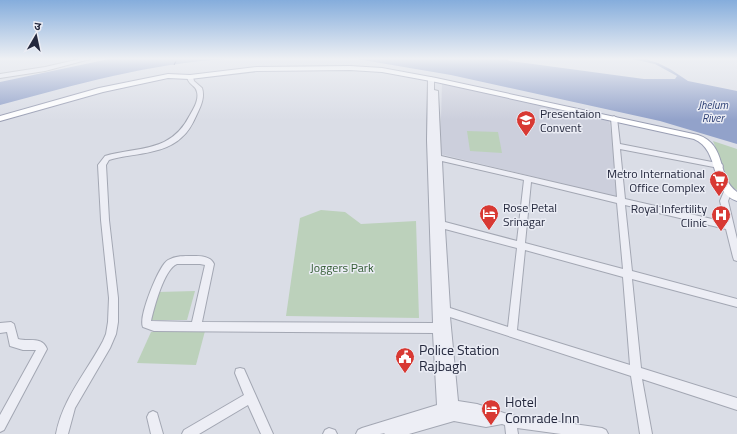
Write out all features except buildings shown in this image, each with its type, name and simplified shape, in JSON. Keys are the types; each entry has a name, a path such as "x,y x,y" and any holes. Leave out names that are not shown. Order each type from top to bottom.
{"main road":[{"path":"0,119 102,90 149,79"},
{"path":"430,79 684,133 708,144 719,166 723,182 728,191 737,196"}],"street":[{"path":"62,434 64,417 70,404 103,351 111,335 113,316 113,280 107,239 102,165 107,158 173,143 182,136 191,122 200,98 200,88 190,82 190,79"},
{"path":"434,80 433,96 435,157 442,310 449,412"},
{"path":"614,118 636,372 646,434"},
{"path":"617,146 719,166"},
{"path":"435,157 728,226"},
{"path":"512,332 528,179"},
{"path":"728,191 724,201 728,226 737,257"},
{"path":"438,223 737,303"},
{"path":"196,326 210,264 204,260 173,262 168,265 164,273 147,316 146,324 154,326 439,328"},
{"path":"442,310 439,328 449,412"},
{"path":"442,310 737,404"},
{"path":"0,328 12,327 14,343 23,345 39,345 42,349 0,426"},
{"path":"240,373 267,434"},
{"path":"188,434 251,397"},
{"path":"390,434 449,412"},
{"path":"362,434 449,412 486,421 507,420 602,434"},
{"path":"153,417 157,434"},
{"path":"507,420 512,434"}],"shaded area":[{"name":"Presentaion Convent","path":"442,84 609,119 621,198 440,154"}],"green space":[{"path":"467,131 498,132 502,153 470,151"},
{"path":"713,141 737,149 737,190 731,187"},
{"name":"Joggers Park","path":"321,210 345,212 361,224 416,221 419,318 286,316 300,218"},
{"path":"195,291 187,320 148,320 158,292"},
{"path":"205,331 196,365 137,363 151,332"}],"water":[{"path":"13,79 100,79 0,105 0,82"},
{"name":"Jhelum River","path":"470,79 685,79 737,91 737,144 660,121"}],"place":[{"name":"Presentaion Convent","path":"526,137"},
{"name":"Metro International Office Complex","path":"719,197"},
{"name":"Rose Petal Srinagar","path":"489,231"},
{"name":"Royal Infertility Clinic","path":"721,232"},
{"name":"Police Station Rajbagh","path":"405,374"},
{"name":"Hotel Comrade Inn","path":"491,426"}]}
